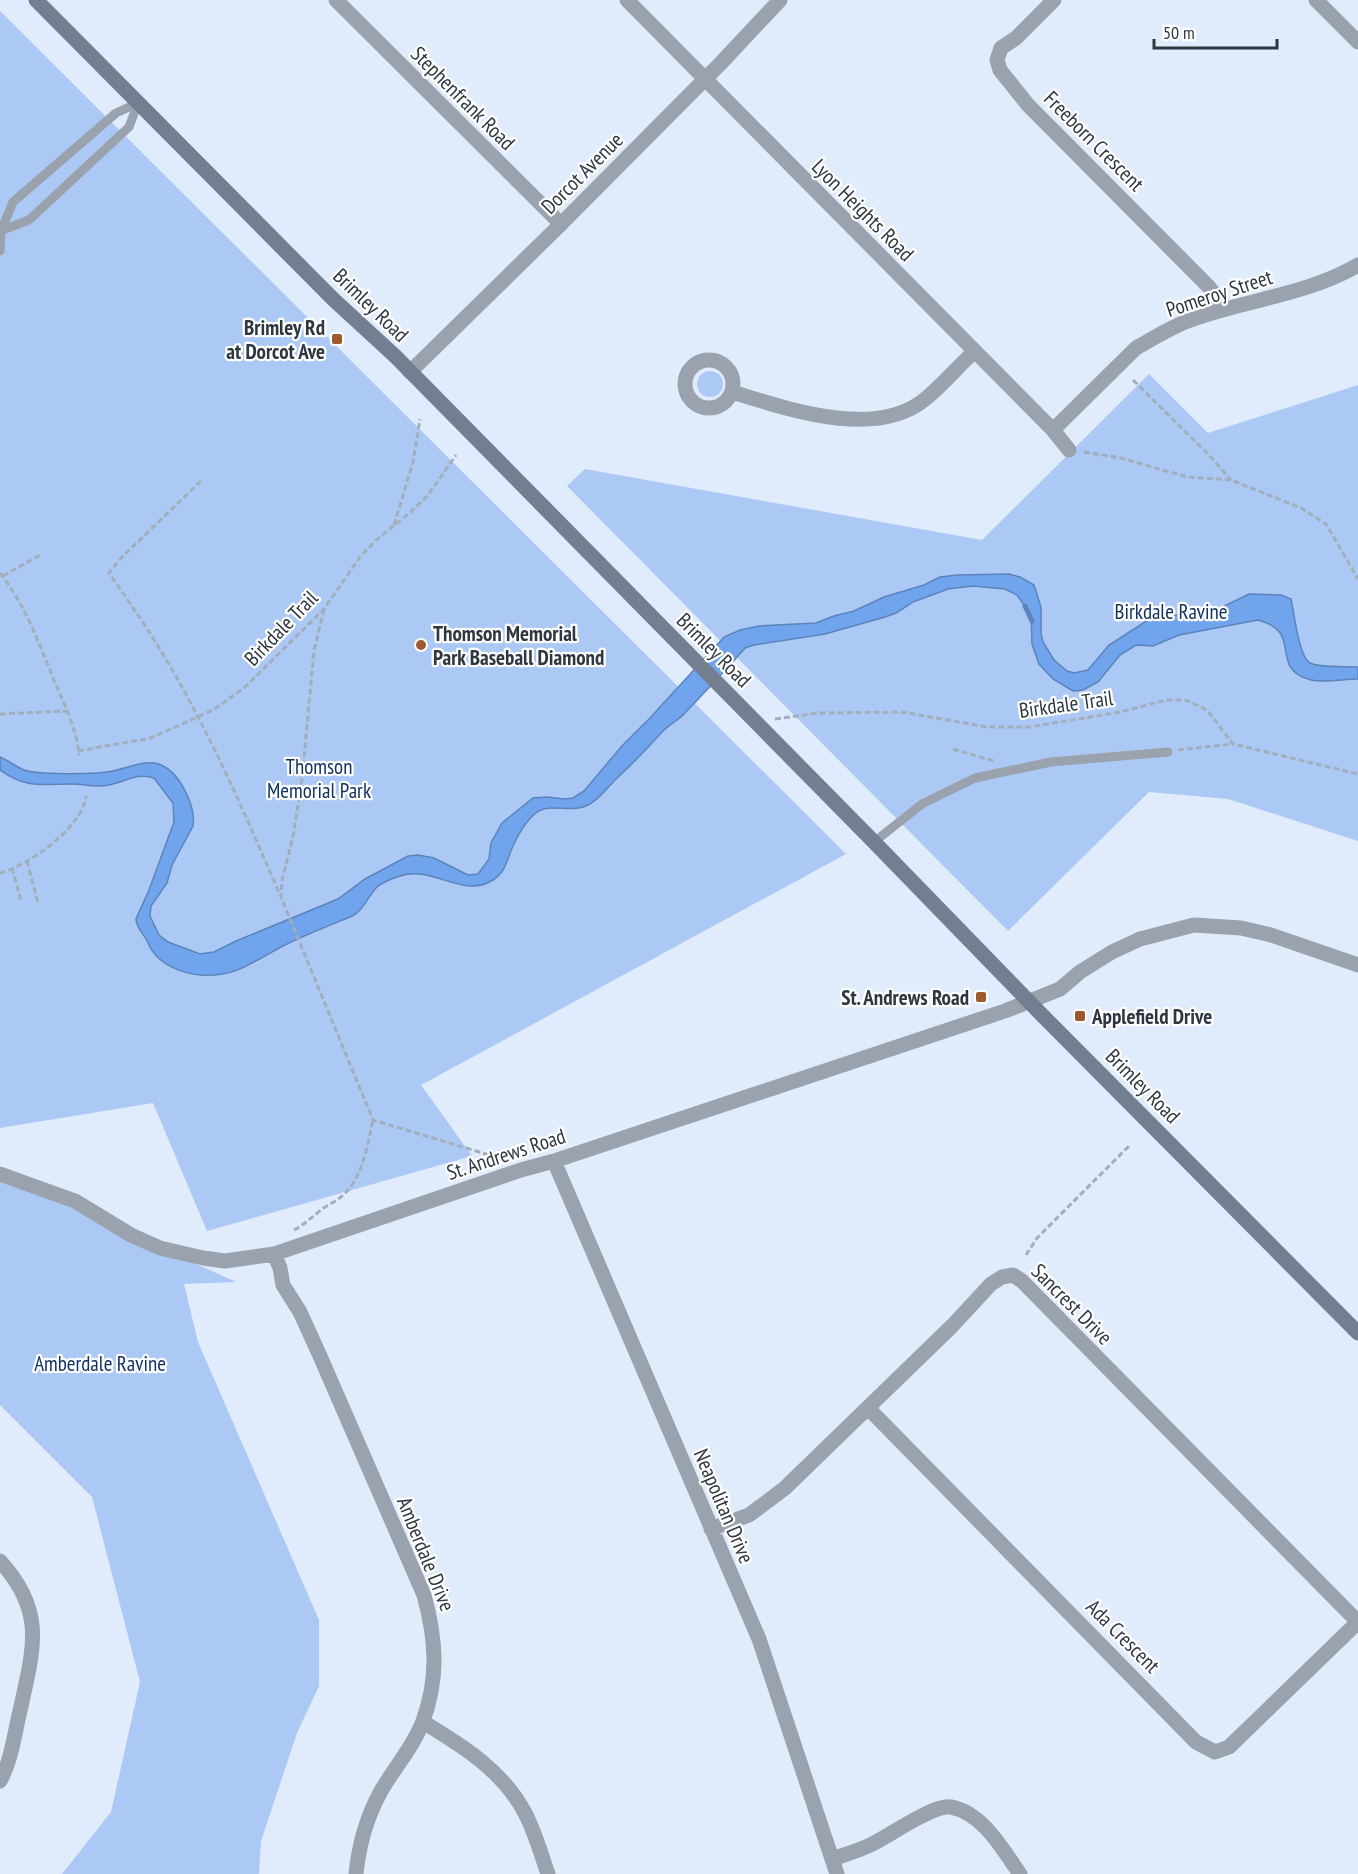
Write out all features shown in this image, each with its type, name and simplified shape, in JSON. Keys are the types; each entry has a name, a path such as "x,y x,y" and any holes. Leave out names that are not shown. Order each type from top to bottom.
{"main road":[{"name":"Brimley Road","path":"36,0 333,299 410,372 1358,1333"}],"street":[{"name":"Stephenfrank Road","path":"336,0 561,224"},
{"name":"Lyon Heights Road","path":"627,0 1053,430 1069,450"},
{"name":"Dorcot Avenue","path":"410,372 561,224 780,0"},
{"name":"Freeborn Crescent","path":"1054,0 1016,38 1001,48 996,60 1000,70 1028,105 1209,287 1226,309"},
{"path":"1316,0 1358,42"},
{"name":"Pomeroy Street","path":"1053,430 1136,348 1185,322 1304,289 1358,266"},
{"path":"732,392 820,417 870,419 894,415 923,401 974,352"},
{"path":"1030,1001 1060,989 1080,972 1140,939 1194,925 1241,928 1271,935 1358,964"},
{"name":"St. Andrews Road","path":"0,1174 75,1201 131,1235 160,1248 225,1261 274,1254 1030,1001"},
{"name":"Neapolitan Drive","path":"554,1161 759,1639 837,1874"},
{"name":"Amberdale Drive","path":"274,1254 283,1284 300,1312 316,1347 423,1595 432,1626 435,1667 431,1696 423,1722 369,1814 362,1835 356,1874"},
{"name":"Sancrest Drive","path":"711,1529 749,1515 772,1500 992,1284 1002,1277 1013,1275 1022,1281 1358,1622"},
{"name":"Ada Crescent","path":"868,1408 1196,1742 1215,1752 1229,1748 1358,1622"},
{"path":"0,1561 15,1577 27,1600 32,1626 30,1661 9,1764 0,1781"},
{"path":"423,1722 476,1756 490,1767 509,1788 526,1815 548,1874"},
{"path":"832,1859 875,1843 928,1813 949,1806 970,1815 981,1823 1020,1874"}],"lane":[{"path":"0,231 29,220 129,127 138,103"},
{"path":"0,250 0,231 13,202 116,113 138,103"},
{"path":"874,842 922,804 975,778 1051,762 1168,752"}],"path":[{"path":"1133,381 1208,454 1231,480"},
{"path":"394,525 413,462 420,419"},
{"path":"1069,450 1121,458 1187,477 1231,480 1301,508 1326,524 1358,579"},
{"name":"Birkdale Trail","path":"1,575 13,589 35,634 67,711 78,753 151,738 213,710 245,687 324,609 360,557 428,495 456,455"},
{"path":"201,481 122,556 109,573 168,662 249,823 373,1120 363,1165 351,1186 342,1197 292,1231"},
{"path":"1,575 40,555"},
{"path":"281,897 282,880 293,837 302,779 314,651 324,609"},
{"name":"Birkdale Trail","path":"758,724 783,717 818,712 892,712 987,727 1030,727 1120,711 1166,700 1186,700 1207,710 1233,744"},
{"path":"0,714 67,711"},
{"path":"1168,752 1233,744 1358,774"},
{"path":"953,749 1019,769"},
{"path":"0,873 41,852 72,824 81,811 86,796"},
{"path":"27,861 38,903"},
{"path":"12,868 21,900"},
{"path":"373,1120 486,1154 510,1165"},
{"path":"1026,1255 1037,1238 1129,1146"}],"green space":[{"name":"Thomson Memorial Park","path":"0,11 846,854 421,1085 472,1156 207,1231 153,1103 0,1128"},
{"path":"710,371 719,375 723,384 719,393 710,397 701,393 697,384 701,375"},
{"name":"Birkdale Ravine","path":"1149,374 1208,433 1358,385 1358,841 1228,799 1149,792 1008,931 567,486 585,469 982,540"},
{"name":"Amberdale Ravine","path":"0,1175 236,1282 184,1284 198,1342 319,1620 319,1686 297,1733 261,1841 259,1874 62,1874 111,1812 140,1682 92,1497 0,1405"}],"water":[{"path":"1009,574 1034,585 1041,607 1043,642 1054,660 1067,671 1074,673 1088,670 1109,645 1148,620 1189,611 1201,613 1214,611 1249,594 1281,595 1291,599 1300,644 1306,659 1319,666 1358,667 1358,679 1316,681 1298,675 1291,668 1287,659 1280,633 1272,626 1258,620 1179,635 1153,646 1136,645 1120,655 1098,682 1083,690 1073,691 1053,679 1039,664 1032,644 1031,615 1017,595 1005,589 973,586 948,589 913,602 885,617 825,634 745,648 683,715 664,730 596,800 581,807 548,808 536,813 517,837 503,869 493,880 481,885 470,886 422,874 397,877 377,887 355,915 291,942 238,970 212,975 179,970 160,960 136,922 174,822 173,803 154,778 143,776 99,786 42,785 26,783 0,770 0,757 24,770 40,773 100,773 149,763 155,763 168,769 180,783 189,800 193,826 172,865 167,883 151,906 150,916 159,935 168,942 200,954 214,952 338,899 365,879 408,856 434,858 468,875 478,874 489,859 491,843 502,823 533,798 573,798 584,791 622,746 724,637 740,630 759,626 816,623 854,611 884,597 924,585 940,577"}],"waterway":[{"path":"1025,606 1032,621"}],"place":[{"name":"Brimley Rd at Dorcot Ave","path":"337,339"},
{"name":"Thomson Memorial Park Baseball Diamond","path":"421,645"},
{"name":"St. Andrews Road","path":"981,997"},
{"name":"Applefield Drive","path":"1080,1016"}]}
